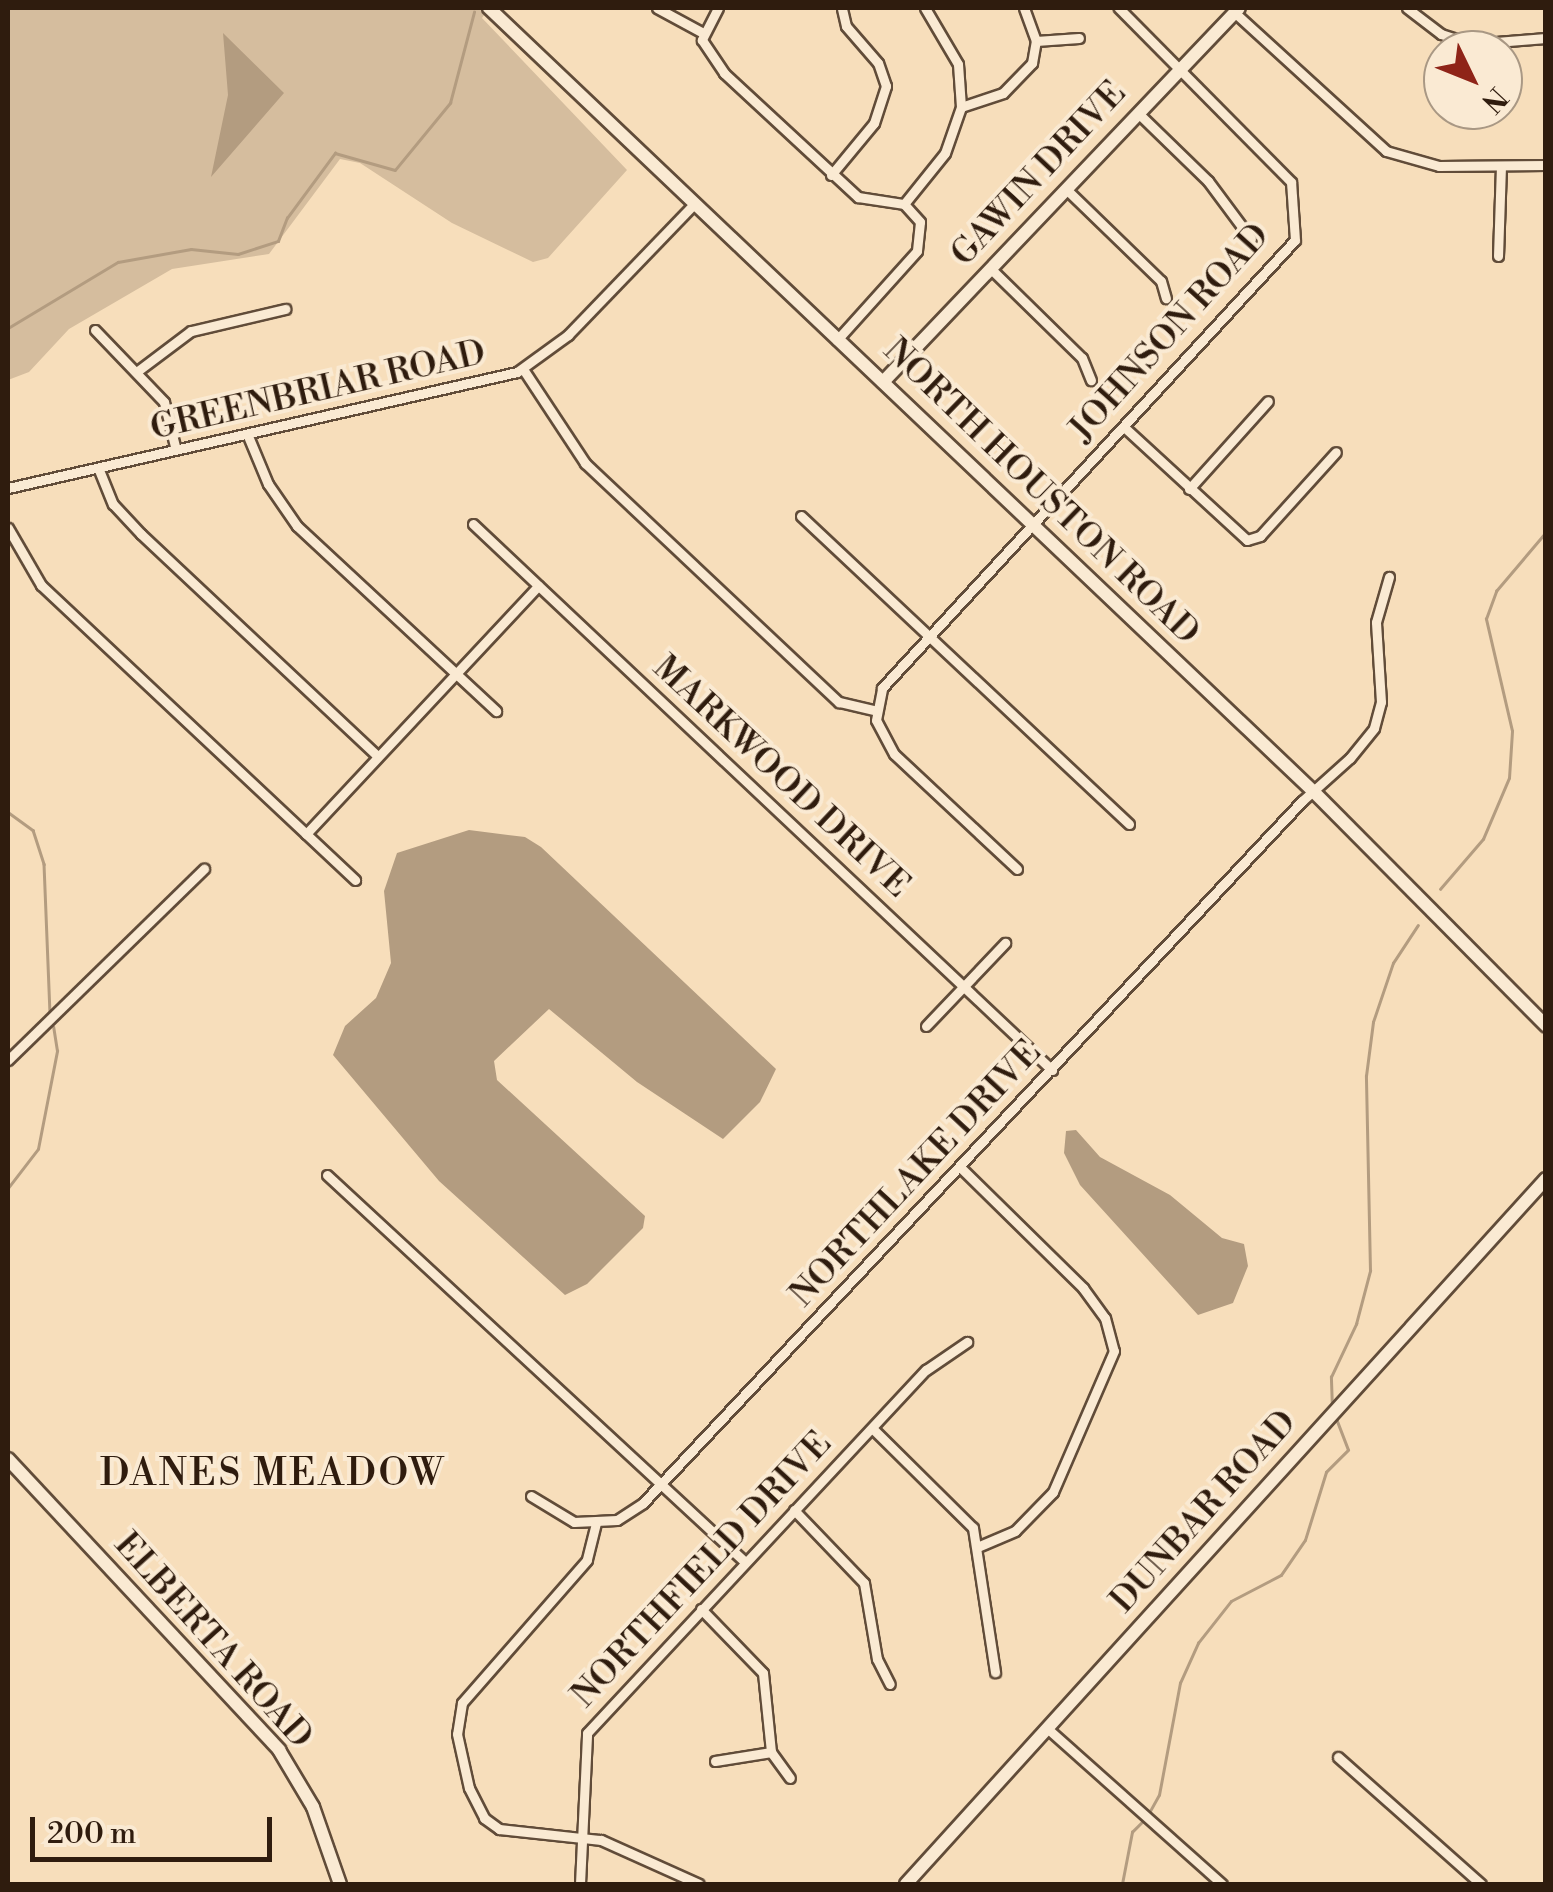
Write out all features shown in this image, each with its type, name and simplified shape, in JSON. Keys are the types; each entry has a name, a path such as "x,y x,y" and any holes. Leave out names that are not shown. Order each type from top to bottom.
{"street":[{"name":"NORTH HOUSTON ROAD","path":"489,8 1312,791 1546,1026"},
{"path":"657,8 702,33 709,57 831,174 874,204 904,204 920,222 917,251 837,340"},
{"path":"702,33 718,8"},
{"path":"831,174 874,123 886,86 878,63 846,26 842,8"},
{"path":"904,204 945,154 961,106 958,64 925,8"},
{"path":"961,106 1002,93 1032,63 1036,41 1024,8"},
{"name":"JOHNSON ROAD","path":"877,712 890,676 1295,240 1291,182 1119,8"},
{"path":"1406,8 1441,34 1471,44 1546,38"},
{"path":"1236,10 1386,152 1439,166 1546,165"},
{"name":"GAWIN DRIVE","path":"883,382 1236,10"},
{"path":"1036,41 1079,38"},
{"path":"1138,113 1208,182 1251,239"},
{"path":"1498,256 1501,166"},
{"path":"1066,190 1161,282 1166,298"},
{"name":"GREENBRIAR ROAD","path":"8,488 483,385 523,369 568,335 695,203"},
{"path":"990,269 1082,358 1091,380"},
{"path":"139,370 191,331 285,309"},
{"path":"95,330 139,370 164,402 176,450"},
{"path":"523,369 585,462 839,702 877,712 894,754 1017,869"},
{"path":"1190,489 1268,401"},
{"path":"1124,427 1246,540 1260,536 1336,452"},
{"path":"248,436 268,484 297,526 496,712"},
{"path":"98,470 114,504 141,534 377,756"},
{"path":"801,516 1129,824"},
{"name":"MARKWOOD DRIVE","path":"473,524 1052,1070"},
{"path":"8,528 50,594 355,880"},
{"name":"NORTHLAKE DRIVE","path":"596,1523 633,1511 662,1485 1374,728 1381,702 1376,622 1389,577"},
{"path":"306,834 538,586"},
{"path":"8,1060 204,870"},
{"path":"926,1026 1004,943"},
{"path":"960,1167 1083,1288 1105,1318 1114,1351 1053,1492 1015,1531 979,1546"},
{"path":"327,1175 744,1562"},
{"name":"DUNBAR ROAD","path":"906,1884 1546,1179"},
{"name":"NORTHFIELD DRIVE","path":"580,1884 587,1733 926,1370 967,1342"},
{"path":"872,1428 965,1516 979,1546 995,1672"},
{"name":"ELBERTA ROAD","path":"8,1459 279,1750 313,1807 340,1884"},
{"path":"532,1496 563,1517 596,1523 587,1560 470,1688 458,1734 469,1788 484,1818 517,1834 582,1835 699,1884"},
{"path":"794,1510 864,1583 877,1658 890,1684"},
{"path":"701,1609 763,1673 771,1752 790,1778"},
{"path":"1048,1728 1222,1884"},
{"path":"715,1761 771,1752"},
{"path":"1338,1757 1481,1884"}],"shaded area":[{"path":"8,8 489,8 482,18 627,170 548,258 533,262 452,223 360,163 340,159 269,254 172,269 69,329 29,372 8,380"},
{"path":"223,33 284,93 211,177 228,95"},
{"path":"469,830 525,837 541,847 776,1069 760,1102 723,1139 637,1082 549,1009 494,1061 497,1080 645,1216 643,1228 587,1284 565,1295 439,1181 333,1055 345,1026 376,998 391,963 384,891 397,853"},
{"path":"1076,1130 1100,1157 1170,1195 1222,1238 1244,1244 1248,1266 1233,1303 1198,1315 1080,1185 1064,1153 1066,1131"}],"waterway":[{"path":"8,328 118,262 191,249 238,254 278,241 287,218 335,153 395,170 450,103 474,12"},
{"path":"1440,889 1483,839 1509,778 1512,731 1486,619 1496,591 1546,532"},
{"path":"8,812 33,830 44,864 50,1012"},
{"path":"1332,1409 1331,1377 1356,1324 1370,1271 1366,1076 1373,1022 1393,963 1418,925"},
{"path":"8,1188 38,1149 57,1051 53,1027"},
{"path":"1150,1811 1159,1795 1180,1683 1198,1643 1231,1601 1281,1575 1305,1540 1326,1472 1348,1450 1336,1419"},
{"path":"1122,1884 1132,1832 1143,1821"}],"district":[{"name":"DANES MEADOW","path":"273,1474"}]}
